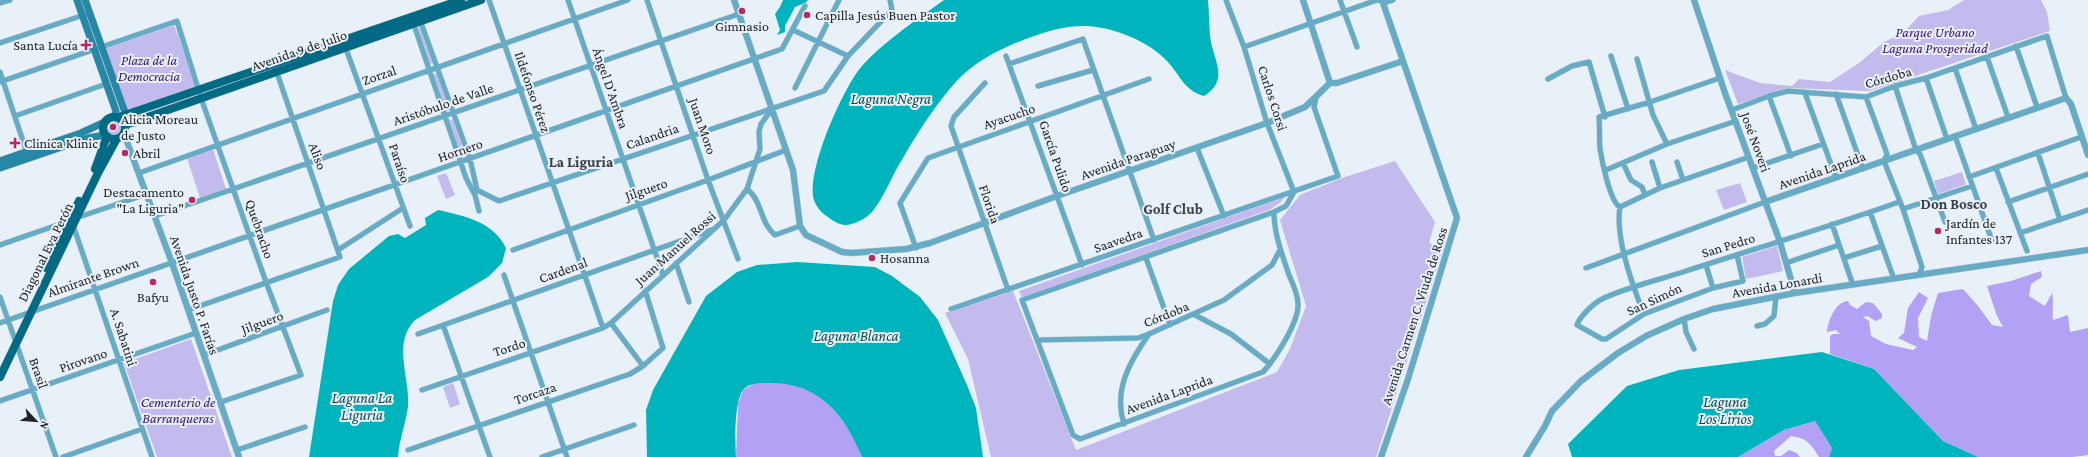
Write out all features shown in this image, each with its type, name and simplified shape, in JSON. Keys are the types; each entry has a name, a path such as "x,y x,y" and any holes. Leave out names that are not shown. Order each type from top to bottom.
{"main road":[{"path":"77,0 120,121"},
{"path":"85,0 102,47 120,121"},
{"name":"Avenida 9 de Julio","path":"416,19 461,0"},
{"name":"Avenida 9 de Julio","path":"0,168 81,133 200,94 416,19 481,0"},
{"name":"Diagonal Eva Perón","path":"0,377 27,313 72,222 93,173 106,135 104,127 120,121 120,140 72,222"},
{"path":"106,135 120,140"},
{"name":"Avenida 9 de Julio","path":"0,161 28,155 88,138 106,135"},
{"name":"Diagonal Eva Perón","path":"0,364 15,340"}],"street":[{"path":"0,3 10,0"},
{"name":"Ildefonso Pérez","path":"489,0 603,328"},
{"name":"Ángel D'Ambra","path":"568,0 663,275"},
{"name":"Zorzal","path":"139,173 217,144 628,0"},
{"name":"Juan Moro","path":"647,0 708,180 738,259"},
{"path":"734,0 793,170 800,226 775,235 768,229 754,194 747,189"},
{"path":"795,88 839,0"},
{"path":"771,109 824,91 848,56 892,10 890,0"},
{"name":"Carlos Corsi","path":"1226,0 1244,47 1268,122 1294,192"},
{"path":"1303,0 1330,83 1337,83 1403,61"},
{"path":"1340,0 1357,47"},
{"path":"1244,47 1377,0 1393,0"},
{"name":"Avenida Carmen C. Viuda de Ross","path":"1381,457 1408,379 1457,218 1382,1"},
{"name":"José Noveri","path":"1695,2 1720,78 1780,242 1795,293"},
{"name":"Hornero","path":"172,263 755,60 782,49 805,6"},
{"path":"0,43 90,13"},
{"name":"Aristóbulo de Valle","path":"155,216 234,190 379,138 453,114 520,89 739,14"},
{"path":"416,19 437,67 470,159 479,211"},
{"path":"416,19 429,70 446,116 460,162 466,178 475,190"},
{"name":"Quebracho","path":"102,47 175,20 217,144 301,375 220,402"},
{"path":"793,30 848,56"},
{"name":"Córdoba","path":"1732,110 1769,96 1788,91 1866,97 2047,36 2066,98"},
{"path":"1009,64 1083,39 1154,240"},
{"name":"Paraíso","path":"344,43 410,226"},
{"path":"2016,46 2037,107"},
{"path":"1,81 102,47"},
{"name":"García Pulido","path":"1006,56 1031,121 1082,265"},
{"path":"1611,56 1628,109"},
{"path":"1987,57 2008,117"},
{"path":"1637,59 1653,115 1667,144"},
{"path":"1548,79 1572,66 1589,62 1605,117"},
{"name":"Aliso","path":"266,282 340,257 275,68"},
{"path":"1955,68 1976,129"},
{"path":"1038,86 1093,70"},
{"path":"0,72 1,81 28,155"},
{"path":"1620,207 1615,205 1611,196 1600,149 1599,117 1605,117 1720,78"},
{"path":"1926,78 1947,139"},
{"name":"Ayacucho","path":"916,248 900,203 928,158 1149,79"},
{"name":"Florida","path":"985,83 954,117 951,126 1008,290"},
{"name":"Avenida Paraguay","path":"800,226 806,235 835,250 851,253 916,248 1057,196 1268,122 1305,107 1330,83"},
{"path":"15,116 106,84"},
{"path":"1895,86 1916,150 1920,154 1945,222"},
{"path":"1805,93 1836,178"},
{"path":"1836,94 1862,169"},
{"path":"1769,96 1790,156"},
{"path":"1866,97 1887,154 1884,161 1903,209 1922,267 1919,275"},
{"name":"Saavedra","path":"951,309 1338,176 1314,107 1316,98"},
{"path":"2066,98 2071,104 2088,155"},
{"name":"Avenida Laprida","path":"1586,268 1765,202 2066,98"},
{"name":"Calandria","path":"475,190 499,201 771,109"},
{"name":"Juan Manuel Rossi","path":"603,328 724,220 747,189 760,149 759,132 761,124 771,109"},
{"path":"1606,170 1667,144 1736,121"},
{"path":"1955,136 1992,241"},
{"path":"1969,177 2082,137"},
{"name":"Avenida Justo P. Farías","path":"120,140 139,173 147,194 239,457"},
{"path":"1753,168 1824,144"},
{"path":"1197,148 1224,216"},
{"name":"Jilguero","path":"513,250 708,180 786,150"},
{"path":"2038,153 2060,220"},
{"path":"1620,207 1660,188 1750,157"},
{"path":"1652,162 1660,188"},
{"path":"1677,162 1683,180"},
{"path":"1623,163 1631,180 1642,187 1645,195"},
{"path":"1996,168 2026,251"},
{"path":"2008,202 2088,174"},
{"path":"1903,209 1937,199 1972,186"},
{"name":"Saavedra","path":"1038,340 1022,300 1146,258 1274,212 1286,206 1294,192"},
{"path":"0,245 72,222 147,194"},
{"name":"San Pedro","path":"1580,328 1577,324 1579,320 1602,299 1899,202"},
{"path":"1620,207 1624,253 1633,289 1644,314"},
{"path":"338,250 403,208"},
{"path":"2020,233 2088,210"},
{"path":"1195,315 1231,334 1270,364 1283,345 1299,306 1297,296 1280,250 1274,223 1274,212"},
{"path":"1870,212 1894,279"},
{"name":"A. Sabatini","path":"72,222 152,457"},
{"path":"1832,224 1853,285"},
{"name":"Cardenal","path":"418,334 716,228"},
{"path":"1786,263 1839,245"},
{"path":"1844,258 1882,246"},
{"name":"Córdoba","path":"1038,340 1138,338 1149,334 1195,315 1224,300 1272,265 1280,250"},
{"name":"Avenida Lonardi","path":"1526,457 1545,426 1552,411 1581,381 1618,353 1646,336 1684,319 1713,309 1776,296 2088,250"},
{"name":"San Simón","path":"1580,328 1602,338 1606,338 1644,314 1713,288 1743,280 1738,255"},
{"path":"1146,258 1170,325"},
{"name":"Almirante Brown","path":"0,323 172,263"},
{"path":"676,263 689,302"},
{"path":"1706,265 1713,288"},
{"path":"504,275 549,401 567,457"},
{"path":"188,310 266,282"},
{"name":"Torcaza","path":"408,450 630,374 643,366 663,348 645,290"},
{"path":"1757,326 1765,324 1774,316 1776,296"},
{"name":"Brasil","path":"0,297 56,457"},
{"name":"Jilguero","path":"204,355 283,328 327,310"},
{"path":"1684,319 1686,332 1694,348"},
{"path":"611,322 643,366"},
{"path":"442,325 490,457"},
{"name":"Tordo","path":"422,390 603,328"},
{"name":"Pirovano","path":"0,401 196,334"},
{"path":"1124,424 1120,413 1122,384 1132,359 1149,334"},
{"name":"Avenida Laprida","path":"1038,340 1073,435 1080,439 1263,372 1270,364"},
{"path":"542,457 634,425"},
{"path":"237,450 305,427"},
{"path":"63,457 142,429"}],"green space":[{"name":"Parque Urbano Laguna Prosperidad","path":"1964,0 2041,0 2047,12 2050,31 1870,91 1787,88 1738,104 1725,70 1760,83 1792,86 1799,79 1830,82 1859,63 1884,42 1903,33 1919,16 1948,10"},
{"name":"Plaza de la Democracia","path":"174,25 196,83 194,89 132,111 125,108 105,48"},
{"path":"421,26 433,63 429,64 417,27"},
{"path":"437,73 450,110 446,112 433,75"},
{"path":"453,119 465,156 461,158 449,121"},
{"path":"117,120 121,123 122,127 117,135 112,138 107,134 108,129 111,123"},
{"path":"213,149 226,189 200,198 187,158"},
{"path":"1395,161 1435,222 1429,243 1443,249 1376,457 991,457 968,359 945,313 1013,291 1076,450 1277,372 1290,349 1306,306 1280,220 1300,195 1342,178"},
{"path":"1962,172 1966,184 1938,194 1934,181"},
{"path":"446,173 455,195 446,199 437,176"},
{"path":"1740,183 1747,202 1724,210 1716,190"},
{"path":"1285,197 1271,209 1022,298 1019,291"},
{"path":"1777,246 1783,271 1746,279 1742,257"},
{"name":"Cementerio de Barranqueras","path":"191,339 232,457 157,457 124,363"},
{"path":"453,383 460,404 450,408 443,387"}],"shaded area":[{"path":"2041,271 2042,277 2031,284 2029,296 2045,306 2052,293 2053,320 2068,315 2070,332 2088,328 2088,455 2072,457 1978,457 1943,441 1874,369 1830,354 1830,336 1833,334 1840,334 1836,330 1827,332 1829,323 1836,308 1843,302 1848,301 1850,305 1857,309 1866,302 1873,303 1882,314 1882,318 1876,321 1867,316 1863,317 1869,321 1871,336 1886,344 1913,350 1917,347 1898,338 1904,333 1908,308 1919,292 1928,298 1918,318 1919,337 1927,341 1931,316 1938,293 1963,289 1992,325 2003,327 1997,316 1987,286 2011,281"},
{"path":"785,382 806,389 826,402 841,419 853,437 862,457 736,457 738,404 743,390 755,383"},
{"path":"1815,421 1832,448 1829,457 1819,457 1808,442 1801,438 1791,436 1774,451 1775,456 1781,456 1789,450 1797,453 1800,457 1738,457 1784,430"}],"water":[{"path":"783,0 808,0 805,3 795,7 785,26 785,32 777,35 780,30 775,14"},
{"name":"Laguna Negra","path":"944,0 1208,0 1211,44 1218,68 1217,83 1204,96 1191,90 1160,54 1145,44 1119,32 1093,27 1076,26 1051,31 1025,39 982,60 966,72 949,90 924,124 899,165 881,199 870,214 864,219 852,224 845,225 836,222 823,213 816,205 813,196 813,183 816,167 827,132 843,97 858,71 876,52 898,33"},
{"name":"Laguna La Liguria","path":"438,210 477,221 494,232 506,248 502,263 488,277 415,320 408,329 404,339 403,350 408,406 398,457 309,457 333,301 338,285 349,269 389,236 398,234 405,238 426,225 425,218"},
{"name":"Laguna Blanca","path":"797,262 875,267 892,276 920,297 938,320 967,385 976,408 983,457 862,457 855,441 838,414 816,395 802,388 787,384 758,383 745,388 740,396 736,422 736,457 647,457 646,410 653,390 706,296 737,272 757,265"},
{"name":"Laguna Los Lirios","path":"1822,352 1874,369 1943,441 1978,457 1829,457 1832,448 1815,421 1784,430 1738,457 1572,457 1568,444 1627,386 1679,370"}],"place":[{"name":"Gimnasio","path":"742,11"},
{"name":"Capilla Jesús Buen Pastor","path":"807,15"},
{"name":"Santa Lucía","path":"86,45"},
{"name":"Alicia Moreau de Justo","path":"113,127"},
{"name":"Clinica Klinic","path":"15,143"},
{"name":"Abril","path":"125,153"},
{"name":"Destacamento \"La Liguria\"","path":"192,200"},
{"name":"Jardín de Infantes 137","path":"1938,231"},
{"name":"Hosanna","path":"872,258"},
{"name":"Bafyu","path":"153,282"}],"district":[{"name":"La Liguria","path":"581,162"},
{"name":"Don Bosco","path":"1954,204"},
{"name":"Golf Club","path":"1173,209"}]}
